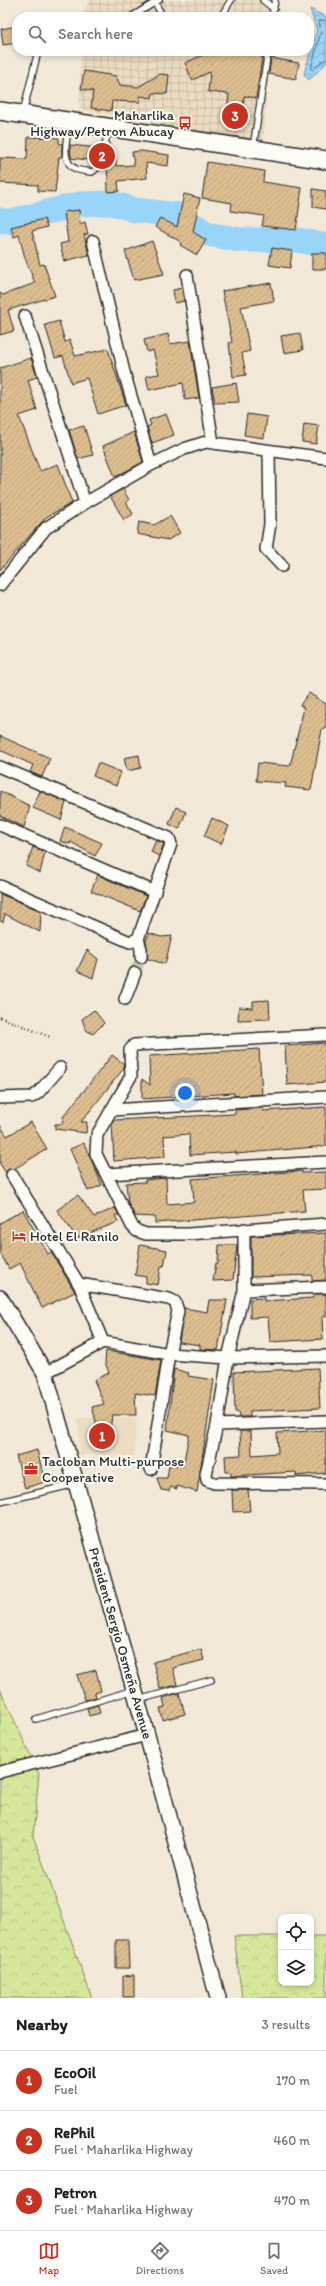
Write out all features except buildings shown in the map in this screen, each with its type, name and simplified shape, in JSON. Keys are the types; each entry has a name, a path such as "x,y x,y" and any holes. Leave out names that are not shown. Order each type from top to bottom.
{"main road":[{"path":"0,111 326,160"},
{"name":"President Sergio Osmeña Avenue","path":"0,1298 45,1373 136,1695 218,1998"}],"street":[{"path":"93,241 124,372 152,465"},
{"path":"187,275 213,443"},
{"path":"25,316 85,503"},
{"path":"0,585 46,528 85,503 152,465 184,449 206,442 326,458"},
{"path":"269,451 270,524 266,549 282,566"},
{"path":"0,767 168,838 171,844 138,938 142,949 141,957"},
{"path":"0,825 154,892"},
{"path":"0,886 130,942 138,938"},
{"path":"125,999 135,973"},
{"path":"326,1035 134,1045 130,1050 131,1076 97,1134 96,1154 118,1201 132,1226 137,1231 146,1234 188,1234 326,1224"},
{"path":"0,1098 32,1097 38,1093 60,1068"},
{"path":"111,1110 326,1097"},
{"path":"106,1174 326,1162"},
{"path":"12,1175 79,1284 103,1342"},
{"path":"244,1229 244,1290 228,1358 218,1425 206,1474 207,1480 214,1483 326,1484"},
{"path":"79,1284 169,1299 175,1302 178,1311 169,1354 151,1470"},
{"path":"244,1290 326,1287"},
{"path":"45,1373 103,1342 169,1354 228,1358 326,1356"},
{"path":"218,1425 326,1421"},
{"path":"0,1772 147,1735"}],"lane":[{"path":"224,12 232,0"},
{"path":"263,0 274,9"},
{"path":"273,12 275,0"},
{"path":"140,12 157,2 161,12"},
{"path":"23,115 37,56"},
{"path":"253,148 267,56"},
{"path":"70,122 65,155 69,164 75,169 92,172 99,168 104,159 108,127"},
{"path":"0,1502 76,1484"},
{"path":"36,1719 136,1695 211,1680"}],"path":[{"path":"0,1017 50,1037"}],"shaded area":[{"path":"89,0 274,0 273,12 84,12"},
{"path":"81,56 270,56 263,143 79,109"},
{"path":"78,1418 137,1418 134,1456 80,1455"}],"green space":[{"path":"0,1689 39,1774 33,1836 92,1998 0,1998"},
{"path":"234,1936 278,1936 278,1986 314,1986 314,1936 326,1936 326,1998 242,1998"}],"water":[{"path":"310,9 326,17 326,63 309,80 304,74 309,56 314,56 314,40 317,30 314,21 314,12 311,12"}],"waterway":[{"path":"0,220 8,222 80,204 113,203 134,210 178,215 208,234 240,240 298,240 326,246"}],"tunnel":[{"path":"135,973 141,957"}],"place":[{"name":"Petron","path":"235,116"},
{"name":"Maharlika Highway/Petron Abucay","path":"185,123"},
{"name":"RePhil","path":"102,156"},
{"name":"Hotel El Ranilo","path":"19,1236"},
{"name":"EcoOil","path":"102,1436"},
{"name":"Tacloban Multi-purpose Cooperative","path":"31,1469"}]}
